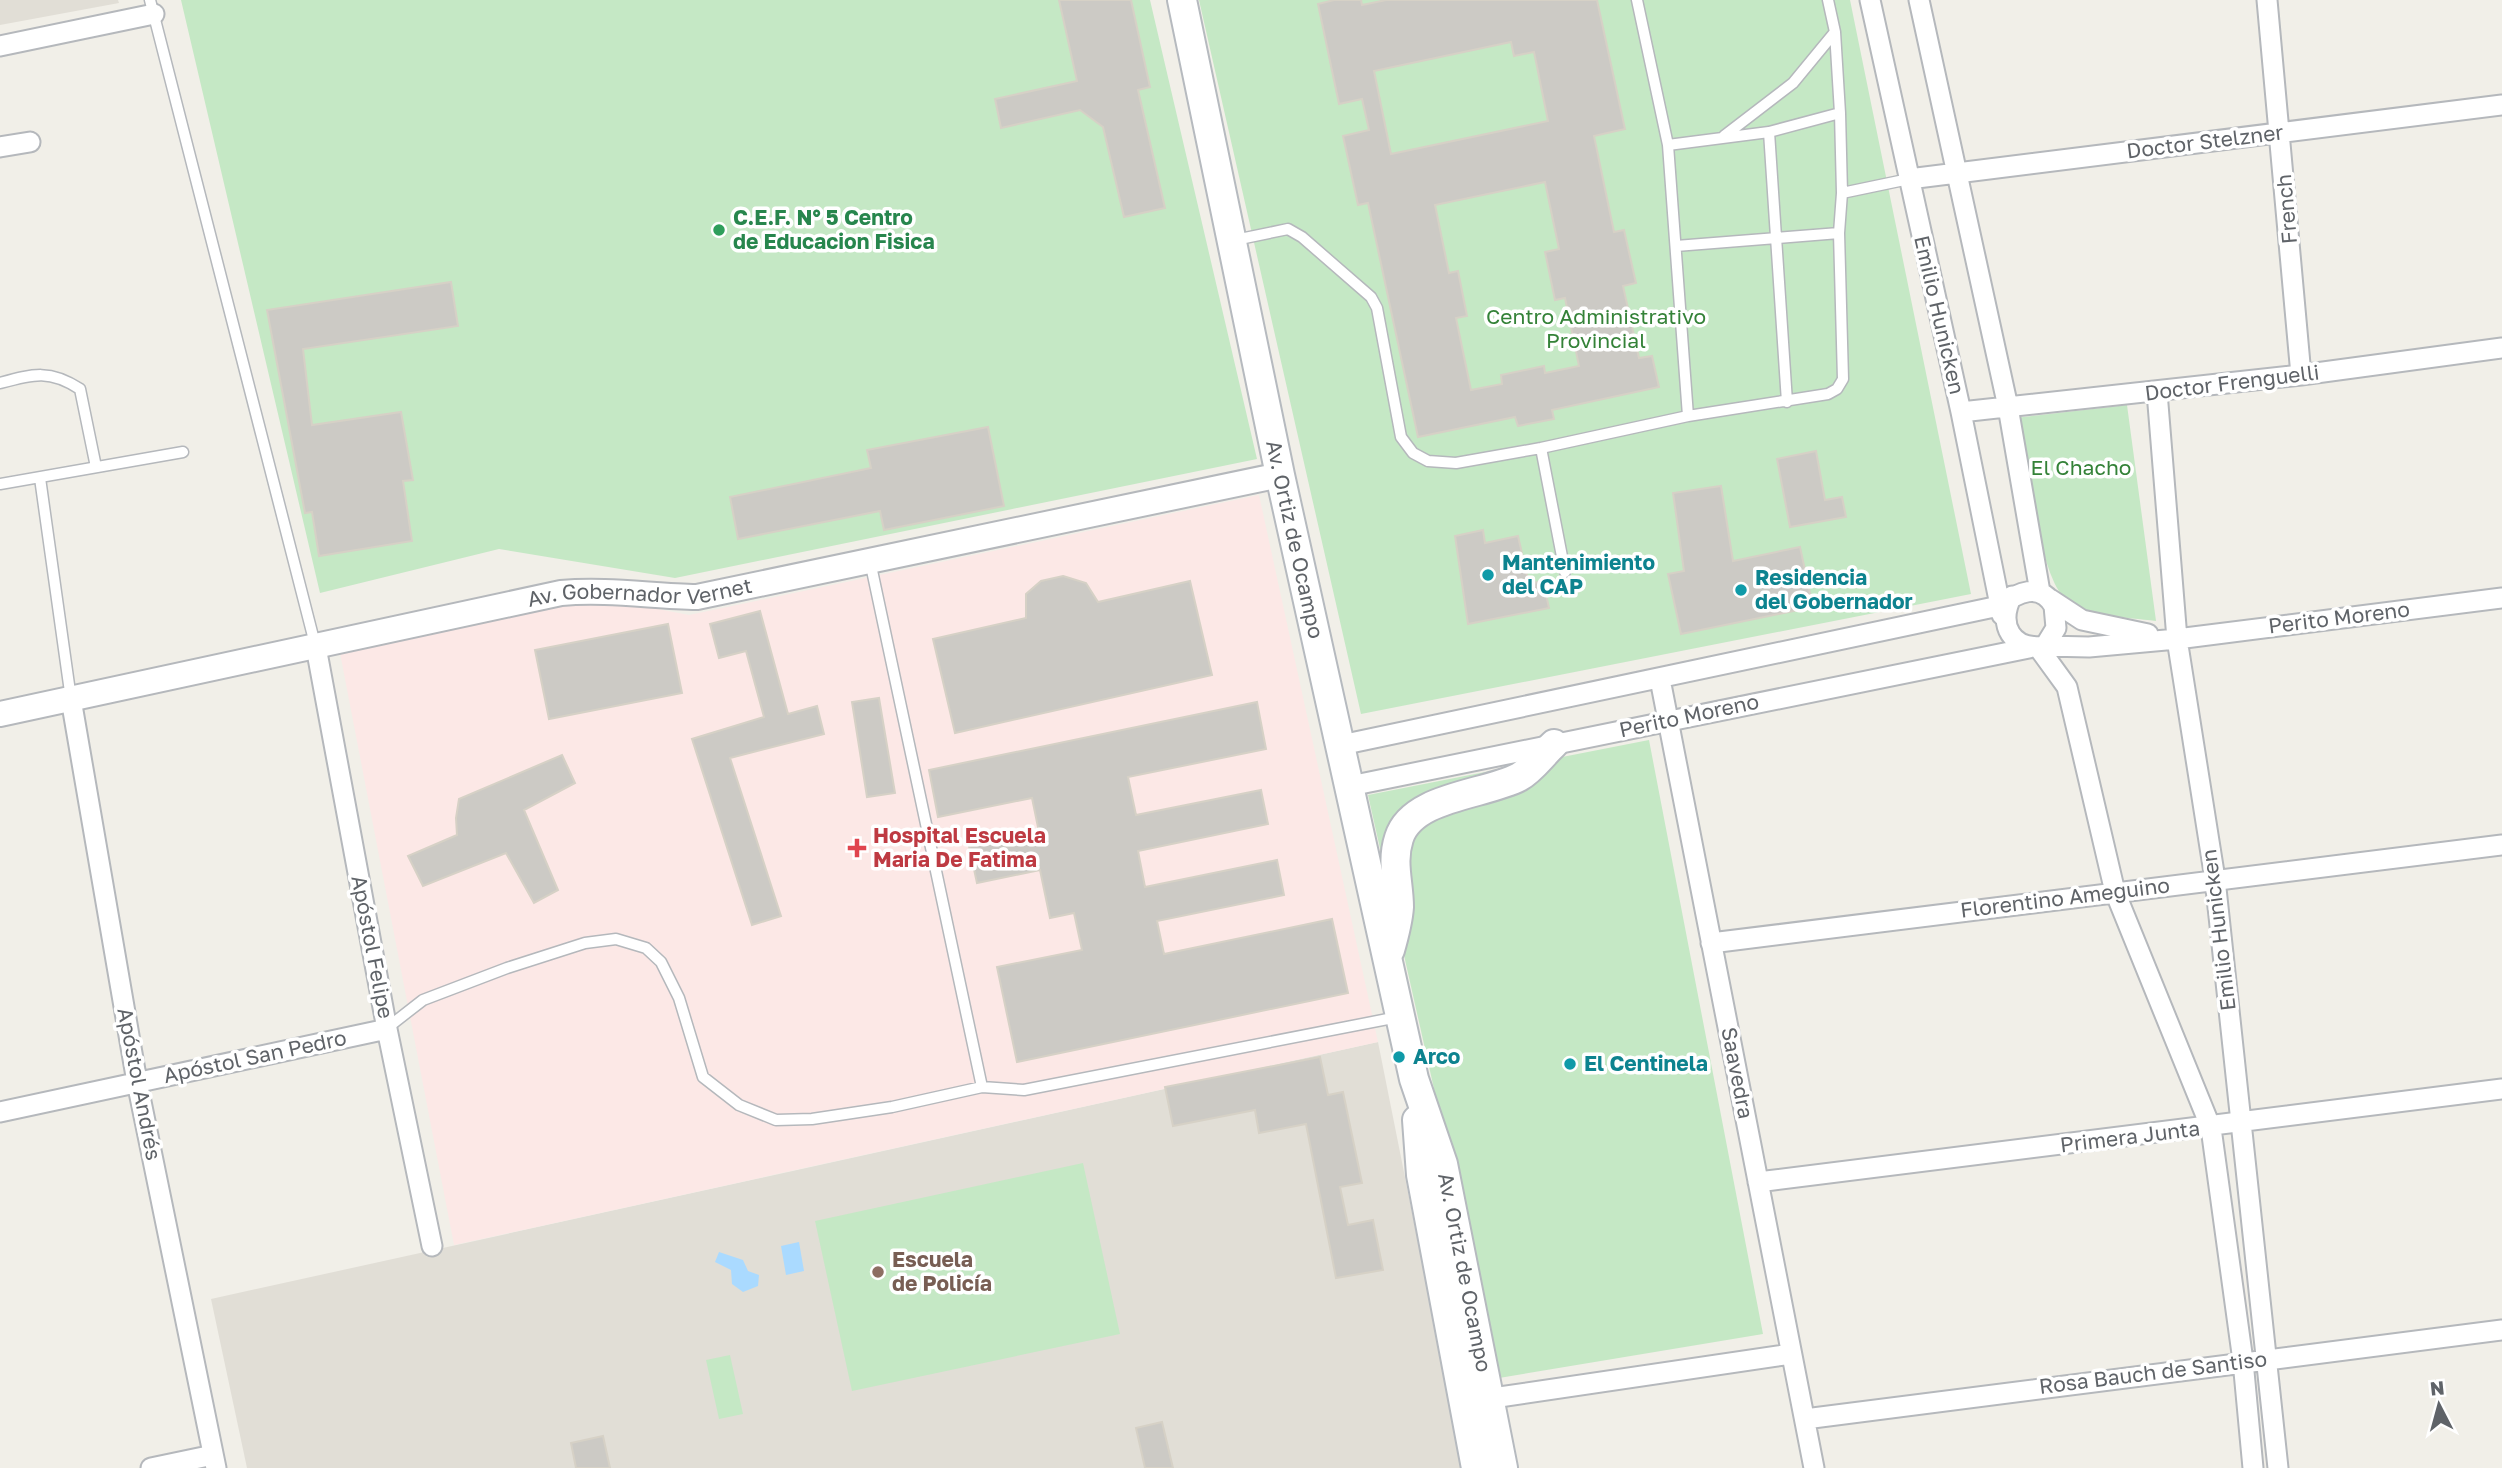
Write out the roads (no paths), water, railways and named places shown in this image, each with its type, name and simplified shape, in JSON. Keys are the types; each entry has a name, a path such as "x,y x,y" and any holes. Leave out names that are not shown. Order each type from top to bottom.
{"main road":[{"name":"Av. Ortiz de Ocampo","path":"1182,0 1280,475 1414,1079 1421,1174 1477,1400 1503,1468"},
{"path":"1387,959 1399,908 1394,860 1399,836 1409,820 1429,807 1499,786 1522,775 1554,744"},
{"name":"Av. Ortiz de Ocampo","path":"1476,1468 1477,1400"}],"street":[{"name":"Emilio Hunicken","path":"1870,0 1961,412 2006,601 2008,629 2014,639 2037,647 2067,687 2115,892 2211,1128 2243,1361 2253,1468"},
{"path":"1919,0 2008,407 2045,595 2056,614 2056,628 2037,647"},
{"name":"French","path":"2267,0 2301,375"},
{"path":"0,46 152,7"},
{"name":"Doctor Stelzner","path":"1909,179 2502,105"},
{"path":"0,147 30,142"},
{"name":"Doctor Frenguelli","path":"1961,412 2301,375 2502,348"},
{"name":"Emilio Hunicken","path":"2157,392 2177,639 2215,879 2264,1358 2278,1468"},
{"name":"Av. Gobernador Vernet","path":"0,714 561,593 600,589 642,595 697,597 1280,475"},
{"path":"2006,601 2026,590 2045,595"},
{"name":"Perito Moreno","path":"2045,595 2082,621 2177,639"},
{"name":"Perito Moreno","path":"1350,786 2037,647 2090,647 2177,639 2502,598"},
{"name":"Perito Moreno","path":"1341,745 2006,601"},
{"name":"Apóstol Felipe","path":"316,647 387,1029 432,1247"},
{"name":"Saavedra","path":"1660,678 1814,1468"},
{"name":"Apóstol Andrés","path":"71,699 137,1082 214,1461"},
{"name":"Florentino Ameguino","path":"1711,943 2502,845"},
{"name":"Apóstol San Pedro","path":"0,1112 387,1029"},
{"name":"Primera Junta","path":"1758,1182 2502,1090"},
{"name":"Rosa Bauch de Santiso","path":"1805,1419 2264,1358 2502,1330"},
{"path":"1477,1400 1791,1354"},
{"path":"151,1468 214,1461"}],"lane":[{"path":"1637,0 1668,145 1688,416"},
{"path":"1231,240 1288,229 1303,237 1371,297 1377,308 1401,437 1413,453 1428,461 1455,463 1541,448 1688,416 1828,394 1837,389 1843,379 1839,233 1842,194 1840,113 1835,32 1828,0"},
{"path":"152,7 316,647"},
{"path":"1721,138 1793,83 1835,32"},
{"path":"1668,145 1769,132 1840,113"},
{"path":"1769,132 1787,402"},
{"path":"1842,194 1909,179"},
{"path":"1676,246 1839,233"},
{"path":"0,383 28,376 61,376 80,389 96,467"},
{"path":"1541,448 1565,572"},
{"path":"0,484 183,452"},
{"path":"40,478 71,699"},
{"path":"870,560 982,1087"},
{"path":"387,1029 423,1000 507,968 585,943 616,939 646,948 660,962 679,998 703,1077 739,1105 776,1120 812,1119 892,1107 982,1087 1024,1090 1400,1016"}],"water":[{"path":"799,1242 804,1271 786,1275 781,1246"},
{"path":"719,1252 743,1260 748,1271 759,1275 758,1286 743,1292 732,1284 731,1270 715,1262"}],"place":[{"name":"C.E.F. N° 5 Centro de Educacion Fisica","path":"719,230"},
{"name":"Mantenimiento del CAP","path":"1488,575"},
{"name":"Residencia del Gobernador","path":"1741,590"},
{"name":"Hospital Escuela Maria De Fatima","path":"857,848"},
{"name":"Arco","path":"1399,1057"},
{"name":"El Centinela","path":"1570,1064"},
{"name":"Escuela de Policía","path":"878,1272"}],"park label":[{"name":"Centro Administrativo Provincial","path":"1596,329"},
{"name":"El Chacho","path":"2081,468"}]}
